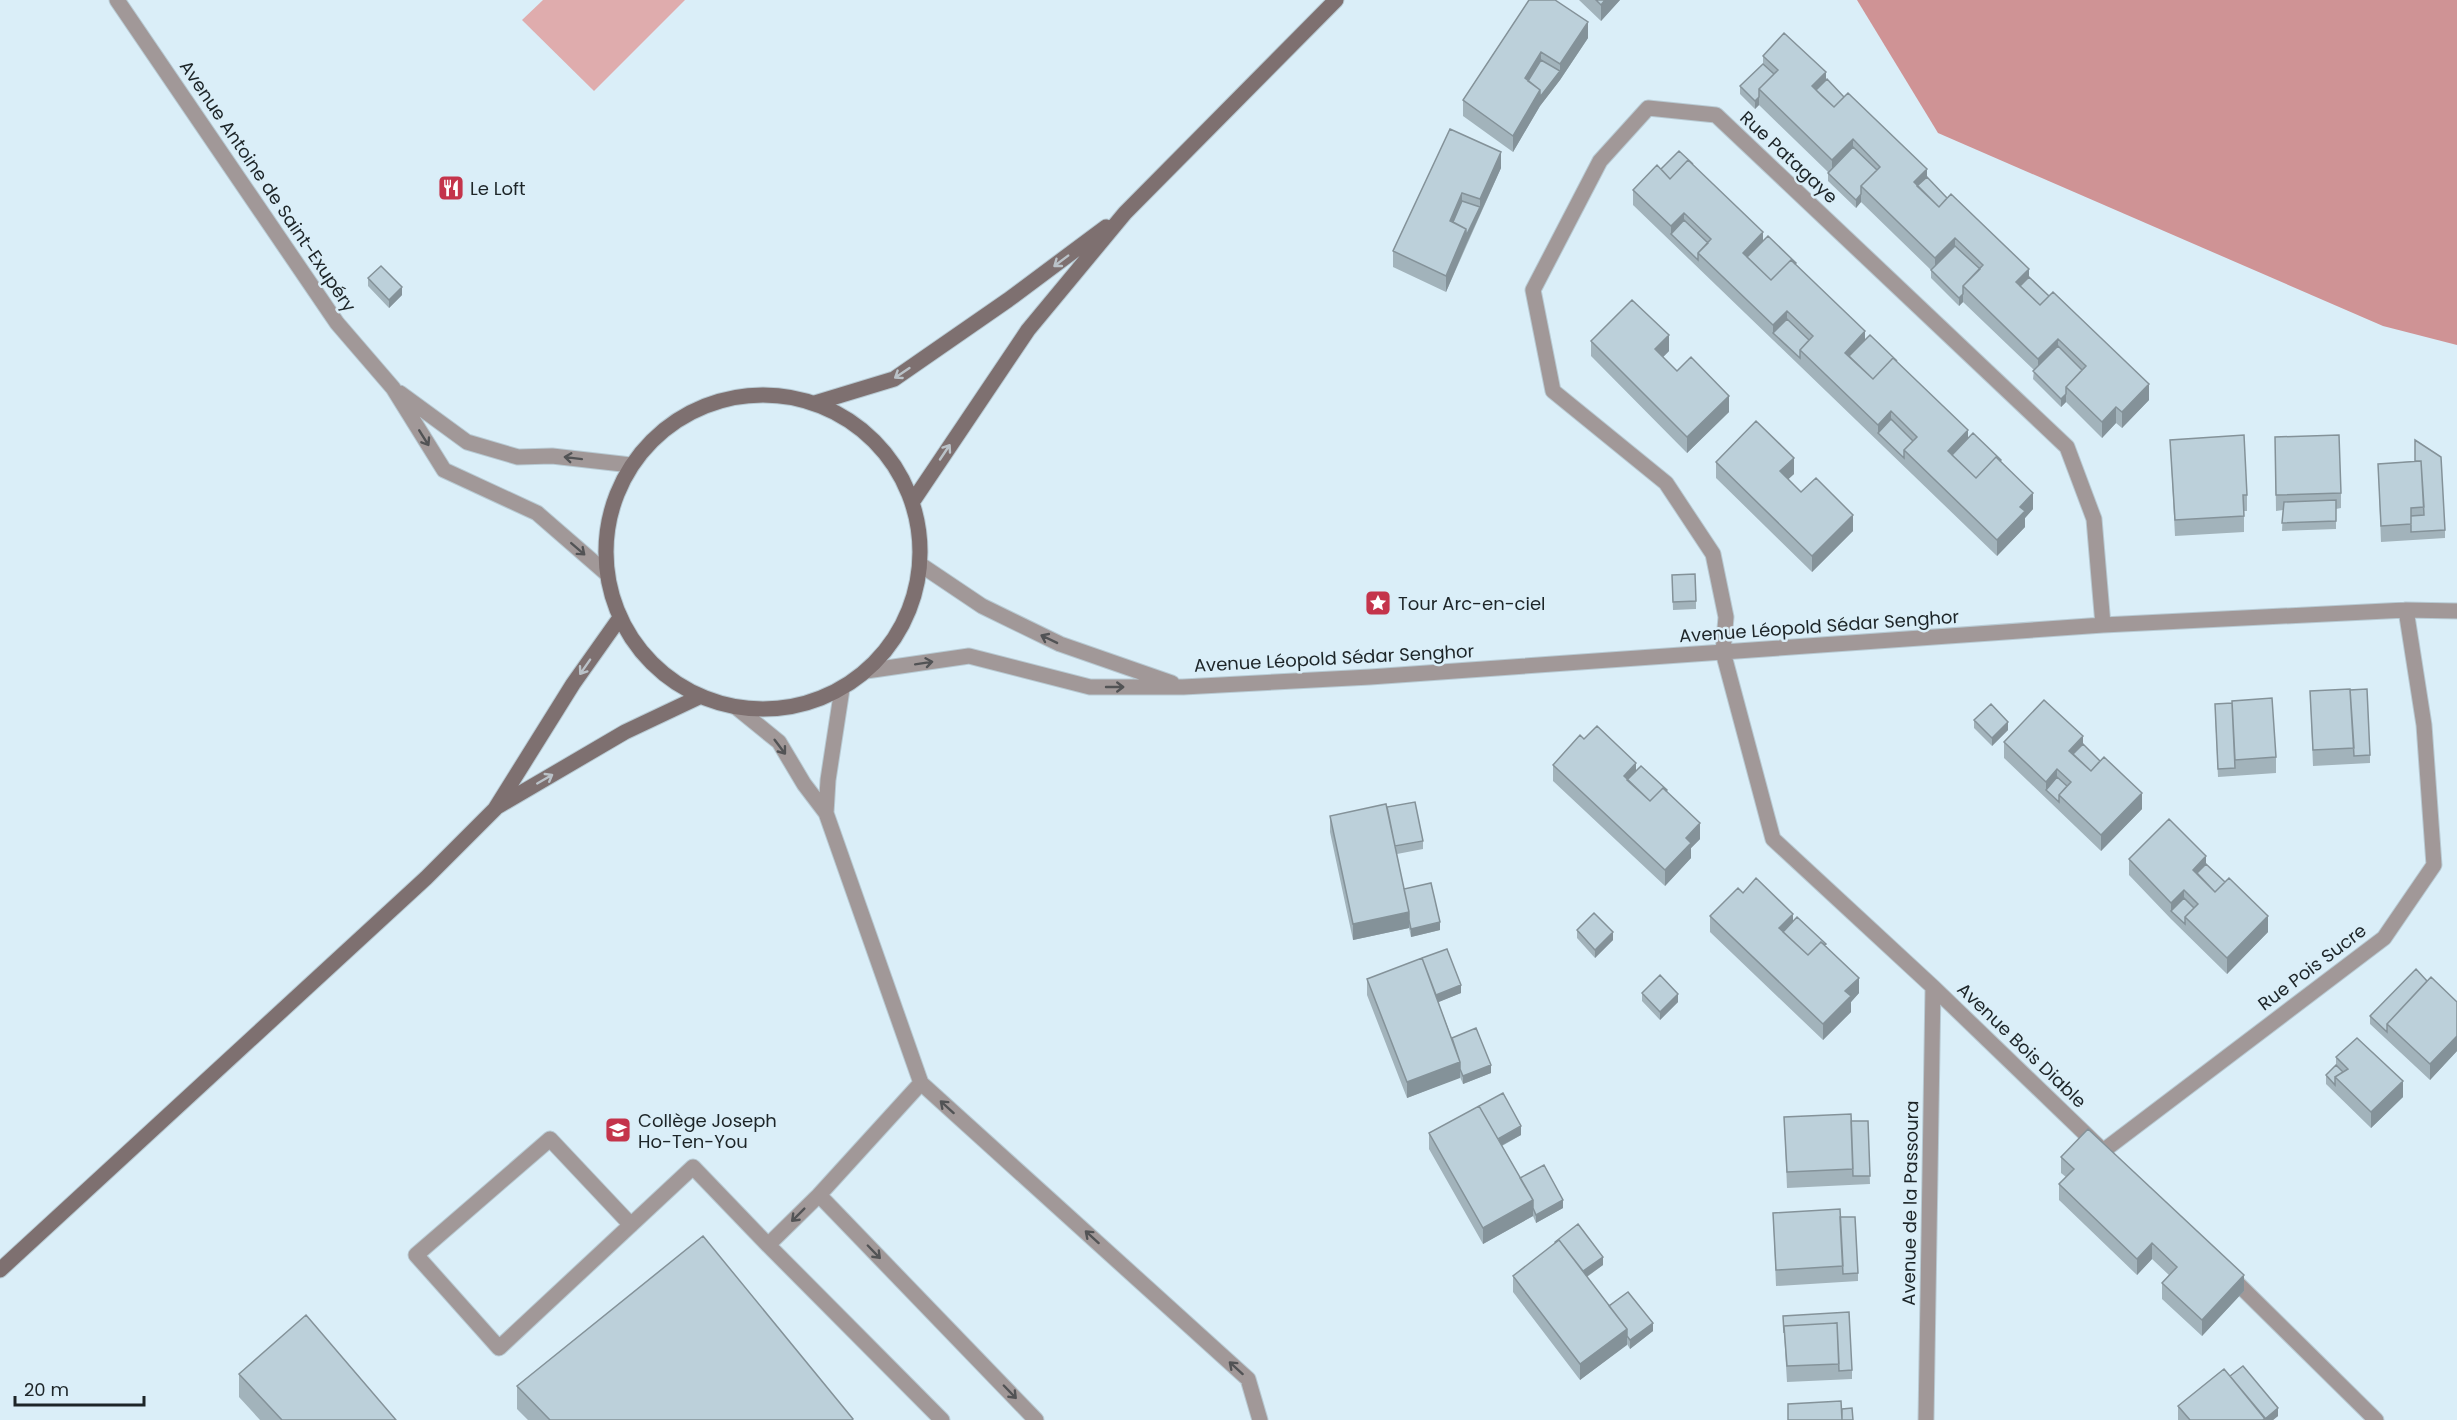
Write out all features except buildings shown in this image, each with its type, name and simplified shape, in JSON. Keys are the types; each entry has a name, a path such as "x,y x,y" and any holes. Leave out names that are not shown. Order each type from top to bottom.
{"main road":[{"path":"913,501 1028,330 1125,213 1336,0"},
{"path":"815,403 894,379 1008,300 1125,213"},
{"path":"764,394 815,403 857,425 891,458 913,501 921,532 921,565 904,624 866,671 842,688 791,707 737,708 699,697 652,666 619,619 606,573 608,516 631,465 667,427 713,403 764,394"},
{"path":"0,1270 426,878 495,809 573,684 619,619"},
{"path":"495,809 625,732 699,697"}],"street":[{"name":"Avenue Antoine de Saint-Exupéry","path":"117,0 337,323 393,388"},
{"name":"Rue Patagaye","path":"1724,652 1726,617 1713,554 1666,483 1553,391 1533,290 1600,161 1648,108 1716,115 2067,447 2094,519 2103,625"},
{"path":"393,388 467,442 518,457 552,456 631,465"},
{"path":"393,388 444,470 537,513 606,573"},
{"name":"Avenue Léopold Sédar Senghor","path":"921,565 982,606 1060,644 1184,687"},
{"name":"Avenue Léopold Sédar Senghor","path":"866,671 969,656 1090,687 1184,687 1370,677 2103,625 2406,610 2457,611"},
{"name":"Rue Pois Sucre","path":"2107,1155 2384,938 2434,865 2424,725 2406,610"},
{"name":"Avenue Bois Diable","path":"1724,652 1773,839 1933,987 2107,1155"},
{"path":"826,813 828,780 842,688"},
{"path":"737,708 778,742 804,784 826,813 921,1083 1248,1378 1260,1420"},
{"name":"Avenue de la Passoura","path":"1926,1420 1933,987"},
{"path":"768,1245 819,1195 921,1083"},
{"path":"631,1225 550,1139 416,1255 499,1348 631,1225 693,1167 942,1420"},
{"path":"819,1195 1036,1420"},
{"path":"2222,1268 2376,1420"}],"shaded area":[{"path":"543,0 685,0 594,91 522,20"},
{"path":"1857,0 2457,0 2457,345 2383,326 1938,133"}],"place":[{"name":"Le Loft","path":"451,188"},
{"name":"Tour Arc-en-ciel","path":"1378,603"},
{"name":"Collège Joseph Ho-Ten-You","path":"618,1130"}]}
